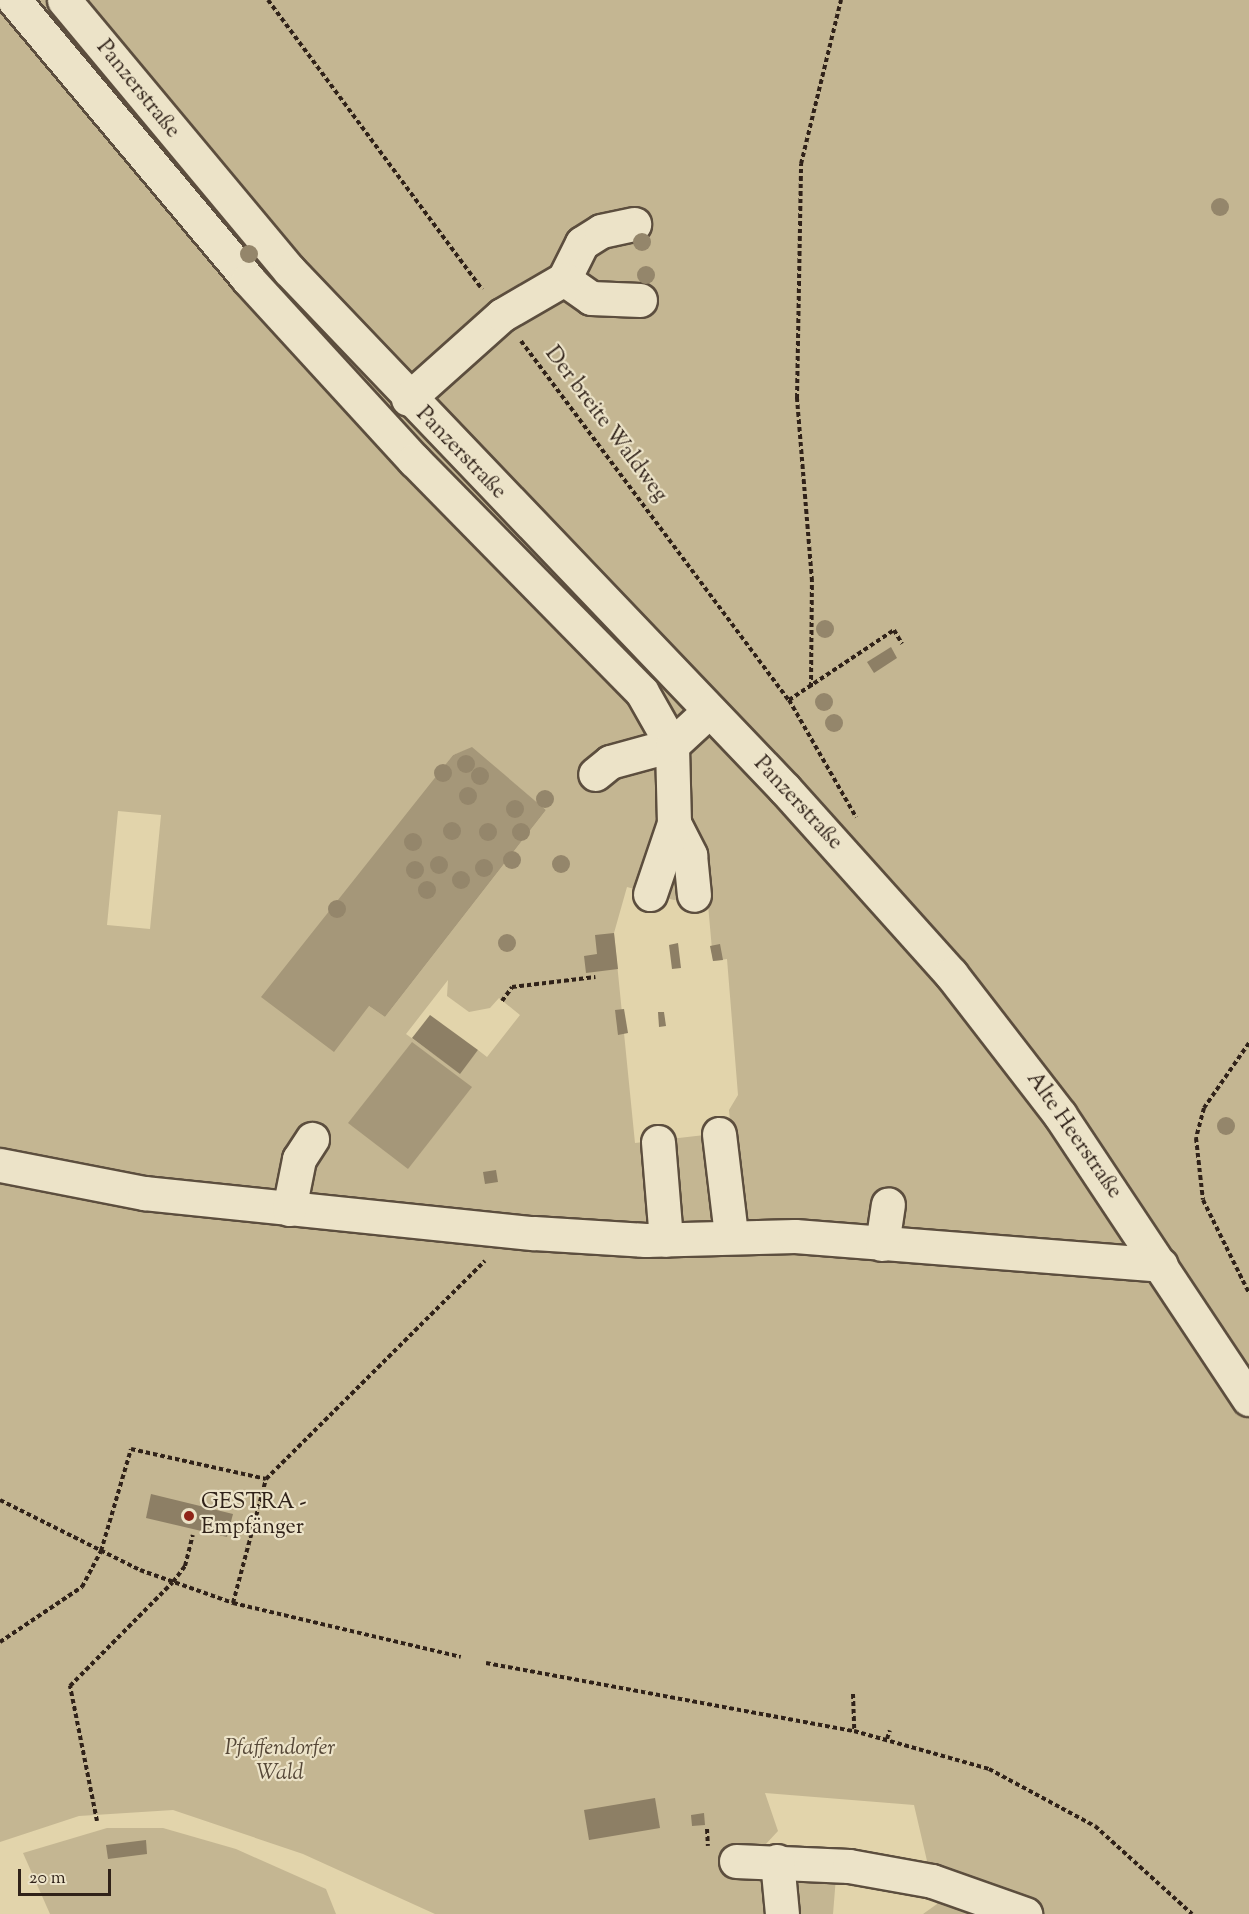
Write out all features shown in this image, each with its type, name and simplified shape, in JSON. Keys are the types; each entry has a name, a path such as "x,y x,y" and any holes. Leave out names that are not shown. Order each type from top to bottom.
{"street":[{"path":"14,0 248,279 414,460 642,692 672,745 674,823 650,894"},
{"name":"Panzerstraße","path":"64,0 289,270 408,399 709,711 876,890"},
{"path":"408,399 502,315 564,279 582,243 601,231 634,224"},
{"path":"564,279 591,298 640,300"},
{"path":"595,774 610,762 672,745 709,711"},
{"path":"674,823 690,855 694,895"},
{"name":"Alte Heerstraße","path":"876,890 1006,1041 1161,1265 1249,1399"},
{"path":"718,1134 731,1235"},
{"path":"290,1209 299,1160 312,1139"},
{"path":"656,1240 658,1142"},
{"path":"0,1165 144,1193 491,1228 656,1240 731,1235 1161,1265"},
{"path":"882,1244 888,1204"},
{"path":"736,1861 777,1860 932,1881 1025,1914"},
{"path":"777,1860 782,1914"}],"path":[{"name":"Der breite Waldweg","path":"268,0 789,700 861,826"},
{"path":"811,687 812,581 797,398 801,164 841,0"},
{"path":"789,700 894,630 902,644"},
{"path":"502,1001 512,987 595,977"},
{"path":"1249,1043 1204,1108 1196,1138 1209,1216 1249,1293"},
{"path":"233,1603 266,1479 486,1260 491,1228"},
{"path":"0,1642 82,1587 101,1551 131,1449 266,1479"},
{"path":"0,1500 101,1551 173,1582 233,1603 461,1657"},
{"path":"97,1821 70,1686 173,1582 185,1566 193,1535"},
{"path":"486,1663 854,1731 989,1769 1041,1792 1104,1833 1192,1914"},
{"path":"853,1695 854,1731"},
{"path":"887,1739 890,1730"}],"green space":[{"name":"Pfaffendorfer Wald","path":"0,0 1249,0 1249,1914 923,1914 937,1904 914,1805 765,1793 778,1831 765,1845 766,1859 837,1865 833,1914 435,1914 303,1854 173,1810 79,1816 0,1842","holes":["472,748 546,810 385,1017 369,1006 427,789 453,755","118,811 161,815 150,929 107,925","627,887 674,900 707,893 713,961 727,959 738,1095 729,1110 731,1132 635,1143 614,933","448,980 447,996 469,1012 490,1008 499,998 520,1015 487,1057 478,1050 460,1073 406,1034"]},
{"path":"107,1828 163,1828 236,1849 326,1889 336,1914 50,1914 23,1853"}],"shaded area":[{"path":"472,747 546,810 385,1017 369,1006 334,1052 261,997 453,755"},
{"path":"412,1042 472,1087 408,1169 348,1123"}],"building":[{"path":"891,647 897,658 874,673 867,662"},
{"path":"614,933 618,969 586,973 584,956 597,954 595,935"},
{"path":"678,943 681,968 672,969 669,945"},
{"path":"720,944 723,960 713,961 710,946"},
{"path":"624,1009 628,1033 618,1035 615,1010"},
{"path":"658,1012 664,1012 666,1026 659,1027"},
{"path":"430,1015 478,1050 460,1074 412,1038"},
{"path":"496,1170 498,1182 485,1184 483,1172"},
{"name":"GESTRA - Empfänger","path":"151,1494 233,1514 227,1537 146,1518"},
{"path":"655,1798 660,1828 589,1840 584,1810"},
{"path":"704,1813 705,1825 692,1826 691,1815"},
{"path":"146,1840 147,1854 108,1859 106,1845"}],"place":[{"name":"GESTRA - Empfänger","path":"189,1516"}]}
